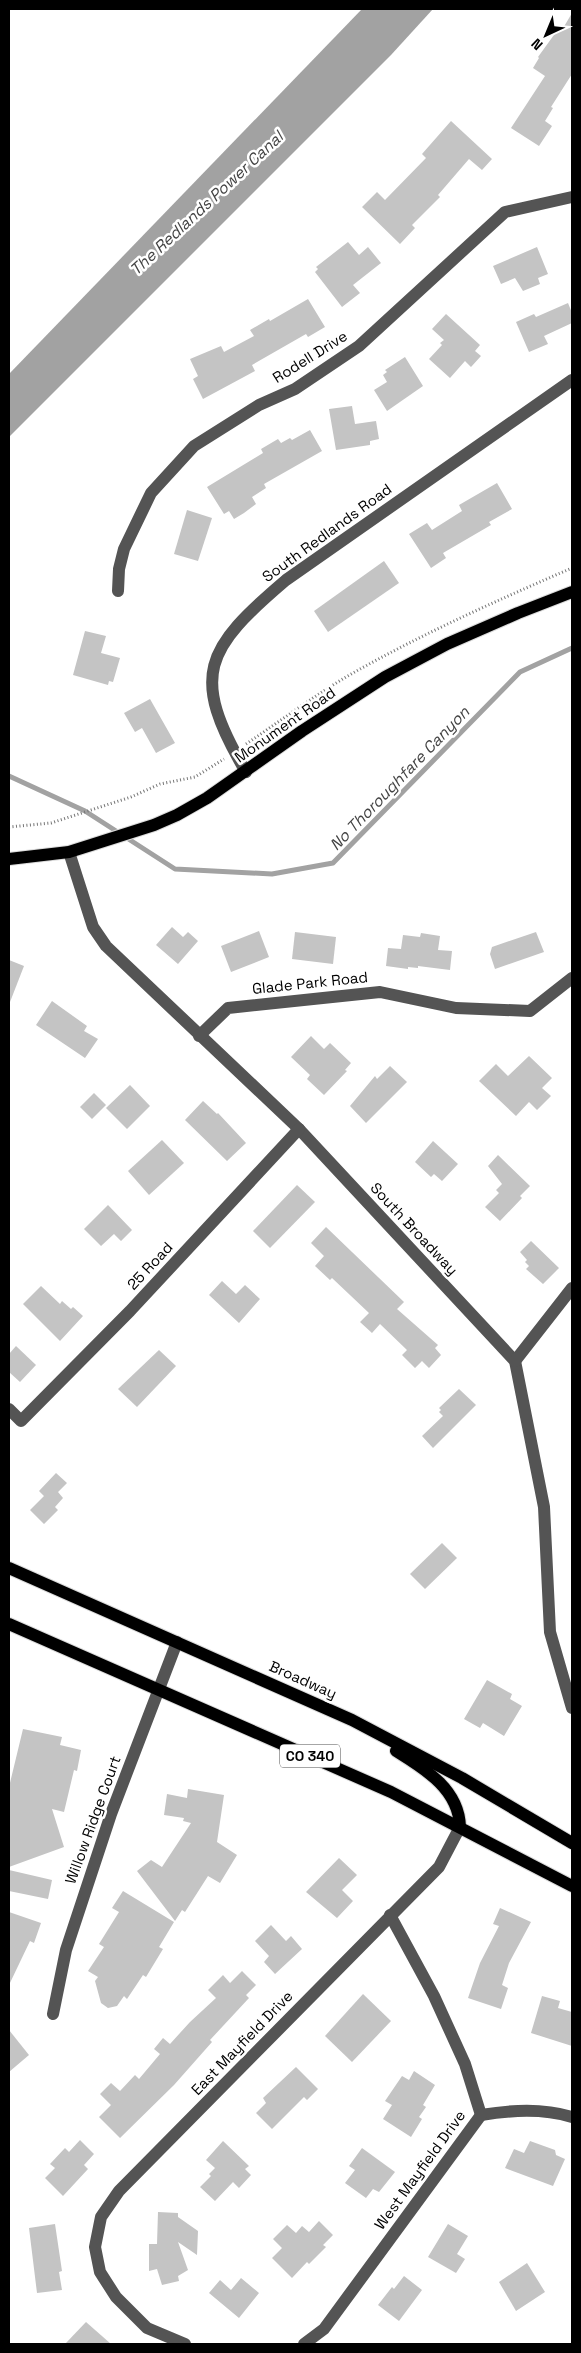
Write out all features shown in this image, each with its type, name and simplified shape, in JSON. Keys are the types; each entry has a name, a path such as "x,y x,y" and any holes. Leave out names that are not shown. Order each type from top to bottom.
{"main road":[{"name":"Monument Road","path":"9,859 69,852 154,825 207,798 302,731 385,677 447,644 572,592"},
{"name":"Broadway","path":"9,1568 328,1709 462,1778 572,1843"},
{"name":"CO 340","path":"9,1624 391,1792 572,1886"},
{"path":"328,1709 432,1775 454,1800 460,1812 460,1827"}],"street":[{"name":"Rodell Drive","path":"118,591 119,568 124,549 151,493 194,446 259,405 295,389 359,346 505,212 572,197"},
{"name":"South Redlands Road","path":"246,772 218,719 213,701 211,684 215,661 227,637 247,613 286,580 572,380"},
{"name":"South Broadway","path":"69,852 93,928 106,946 198,1036 299,1129 515,1362"},
{"name":"Glade Park Road","path":"198,1036 228,1008 380,992 456,1008 530,1011 572,978"},
{"name":"25 Road","path":"9,1409 20,1420 130,1311 299,1129"},
{"path":"572,1288 515,1362 544,1507 550,1632 572,1708"},
{"name":"Willow Ridge Court","path":"53,2014 66,1950 111,1814 177,1642"},
{"name":"East Mayfield Drive","path":"185,2344 147,2328 116,2297 100,2272 95,2247 101,2217 119,2191 439,1867 460,1827"},
{"name":"West Mayfield Drive","path":"304,2344 324,2328 481,2115 461,2055 434,1996 390,1915"},
{"path":"481,2115 514,2110 556,2112 572,2117"}],"path":[{"path":"9,827 51,823 131,796 160,784 195,777 219,762"}],"water":[{"name":"The Redlands Power Canal","path":"362,9 433,9 391,55 9,437 9,374"}],"building":[{"path":"572,13 572,74 551,107 553,108 545,121 552,126 539,146 511,128 545,76 533,68 538,57 559,28 562,30"},
{"path":"451,121 492,159 482,170 469,159 438,195 440,197 412,225 415,228 400,244 362,207 377,192 385,200 426,158 422,154"},
{"path":"348,242 359,255 368,247 381,263 353,285 360,293 342,307 315,272 318,269 316,267"},
{"path":"537,247 548,274 538,278 540,284 523,291 515,278 501,284 493,266"},
{"path":"308,299 325,327 308,337 306,334 252,365 255,371 203,399 193,379 198,376 190,359 221,346 224,352 254,336 250,330"},
{"path":"568,303 572,313 572,323 544,336 548,344 529,352 516,322 534,314 536,317"},
{"path":"446,314 480,345 475,351 481,356 471,367 465,361 450,378 429,359 442,345 440,343 444,340 432,329"},
{"path":"405,357 423,386 387,411 374,390 387,382 383,375 387,372 385,370"},
{"path":"352,406 355,424 376,421 379,439 370,441 370,445 336,450 329,409"},
{"path":"310,430 322,451 264,484 266,488 252,497 256,504 244,513 234,519 229,511 224,514 207,487 263,453 261,449 278,439 281,443 290,438 292,440"},
{"path":"497,483 512,509 489,522 491,525 443,553 446,558 431,568 409,534 427,523 432,530 462,511 459,505"},
{"path":"187,510 212,518 198,561 174,554"},
{"path":"384,561 399,583 328,632 314,611"},
{"path":"85,631 106,636 101,653 120,658 113,682 109,681 108,685 73,675"},
{"path":"150,699 175,743 156,753 142,728 135,732 124,713"},
{"path":"172,927 183,937 188,932 198,941 178,964 156,945"},
{"path":"259,931 269,957 231,972 221,946"},
{"path":"295,932 336,937 333,964 292,959"},
{"path":"536,932 544,952 495,969 490,954 492,947"},
{"path":"421,933 440,936 438,950 452,951 450,970 418,966 418,968 408,967 408,969 386,966 388,948 401,949 403,935 420,937"},
{"path":"9,960 24,966 10,1002 9,1002"},
{"path":"52,1001 87,1026 84,1031 98,1039 85,1058 36,1025"},
{"path":"311,1036 324,1049 330,1043 351,1063 345,1070 347,1071 324,1095 307,1079 310,1075 291,1057"},
{"path":"529,1056 552,1078 542,1088 551,1096 537,1110 529,1102 516,1116 479,1081 496,1064 508,1076"},
{"path":"390,1066 407,1082 366,1123 350,1106 375,1076 377,1079"},
{"path":"130,1085 150,1106 127,1129 106,1108"},
{"path":"94,1093 106,1105 92,1119 80,1107"},
{"path":"203,1101 218,1113 246,1143 227,1161 185,1120"},
{"path":"162,1140 184,1163 149,1195 128,1171"},
{"path":"433,1141 458,1164 442,1181 434,1174 431,1177 415,1162"},
{"path":"498,1155 530,1186 520,1196 522,1198 500,1221 485,1207 499,1193 496,1190 502,1184 488,1166"},
{"path":"297,1185 315,1202 270,1248 253,1231"},
{"path":"108,1205 132,1230 121,1241 114,1234 101,1246 84,1229"},
{"path":"326,1227 404,1302 397,1309 438,1345 435,1348 441,1355 429,1368 422,1361 415,1368 402,1355 407,1350 380,1324 372,1333 360,1322 369,1313 332,1278 330,1280 315,1266 324,1256 311,1243"},
{"path":"531,1241 559,1268 543,1284 526,1269 529,1266 525,1262 527,1260 520,1252"},
{"path":"222,1281 236,1294 245,1285 260,1299 239,1323 209,1295"},
{"path":"41,1286 60,1304 62,1301 71,1309 73,1307 83,1316 60,1341 23,1304"},
{"path":"16,1346 36,1365 20,1382 9,1372 9,1354"},
{"path":"159,1350 176,1366 137,1407 118,1389"},
{"path":"459,1389 476,1405 433,1448 422,1436 443,1416 439,1412 441,1410 439,1408"},
{"path":"56,1473 67,1483 58,1492 63,1498 55,1507 58,1510 44,1524 30,1510 44,1496 39,1491"},
{"path":"442,1543 457,1558 425,1589 410,1574"},
{"path":"487,1680 512,1694 510,1699 522,1706 504,1736 483,1723 480,1728 464,1719"},
{"path":"23,1729 62,1737 60,1745 81,1750 77,1771 74,1770 64,1812 52,1809 64,1847 9,1867 9,1787"},
{"path":"188,1789 224,1795 217,1842 237,1855 220,1883 208,1876 185,1912 182,1910 175,1921 137,1871 151,1860 162,1867 191,1823 183,1821 184,1818 164,1815 167,1794 187,1798"},
{"path":"339,1858 357,1875 342,1890 353,1901 337,1918 306,1892"},
{"path":"9,1870 52,1880 48,1899 9,1891"},
{"path":"123,1891 174,1922 159,1947 163,1949 146,1977 143,1975 127,1999 124,1996 117,2006 108,2008 101,2003 95,1981 98,1977 88,1971 104,1947 99,1944 119,1912 112,1908"},
{"path":"500,1908 531,1922 509,1963 502,1985 508,1988 501,2009 468,1998 480,1963 499,1926 493,1924"},
{"path":"9,1912 41,1923 34,1943 30,1941 9,1985"},
{"path":"271,1925 286,1941 291,1936 302,1949 275,1974 264,1962 269,1956 255,1941"},
{"path":"242,1971 256,1985 246,1995 249,1998 210,2040 212,2042 174,2085 120,2138 99,2117 111,2105 100,2094 111,2083 120,2091 135,2075 139,2079 160,2054 154,2049 163,2038 170,2044 216,1998 208,1990 223,1975 230,1983"},
{"path":"363,1994 391,2021 352,2062 325,2036"},
{"path":"542,1996 560,2001 558,2008 572,2012 572,2046 531,2033"},
{"path":"9,2030 29,2055 9,2072"},
{"path":"296,2067 318,2089 307,2100 304,2097 272,2129 256,2113 266,2103 263,2098"},
{"path":"414,2071 435,2085 423,2105 426,2107 419,2117 422,2119 411,2137 383,2119 392,2105 385,2101 402,2076 409,2080"},
{"path":"80,2140 94,2154 84,2165 88,2169 63,2196 45,2178 55,2168 50,2164 65,2148 69,2152"},
{"path":"223,2141 249,2166 245,2169 251,2175 239,2188 233,2182 215,2201 200,2187 211,2176 209,2174 215,2168 206,2160"},
{"path":"530,2141 555,2150 556,2155 565,2159 553,2186 505,2168 514,2149 524,2153"},
{"path":"362,2148 395,2172 379,2192 373,2189 366,2198 345,2183 355,2170 349,2166"},
{"path":"158,2212 178,2213 178,2217 198,2231 197,2255 178,2242 188,2270 178,2276 179,2281 162,2285 157,2269 149,2271 149,2244 157,2244"},
{"path":"319,2221 333,2235 323,2245 326,2247 309,2264 307,2262 292,2278 272,2258 282,2248 273,2239 287,2225 296,2233 302,2226 309,2232"},
{"path":"55,2224 62,2271 59,2272 62,2290 37,2293 29,2228"},
{"path":"448,2224 468,2236 457,2254 465,2259 456,2273 428,2257"},
{"path":"527,2263 545,2292 516,2311 499,2282"},
{"path":"404,2276 422,2290 399,2321 378,2305 392,2287 394,2289"},
{"path":"241,2278 259,2293 239,2318 209,2293 220,2280 231,2290"},
{"path":"86,2322 111,2344 65,2344"}],"waterway":[{"name":"No Thoroughfare Canyon","path":"9,776 85,811 175,869 272,874 333,863 520,672 572,648"}]}
